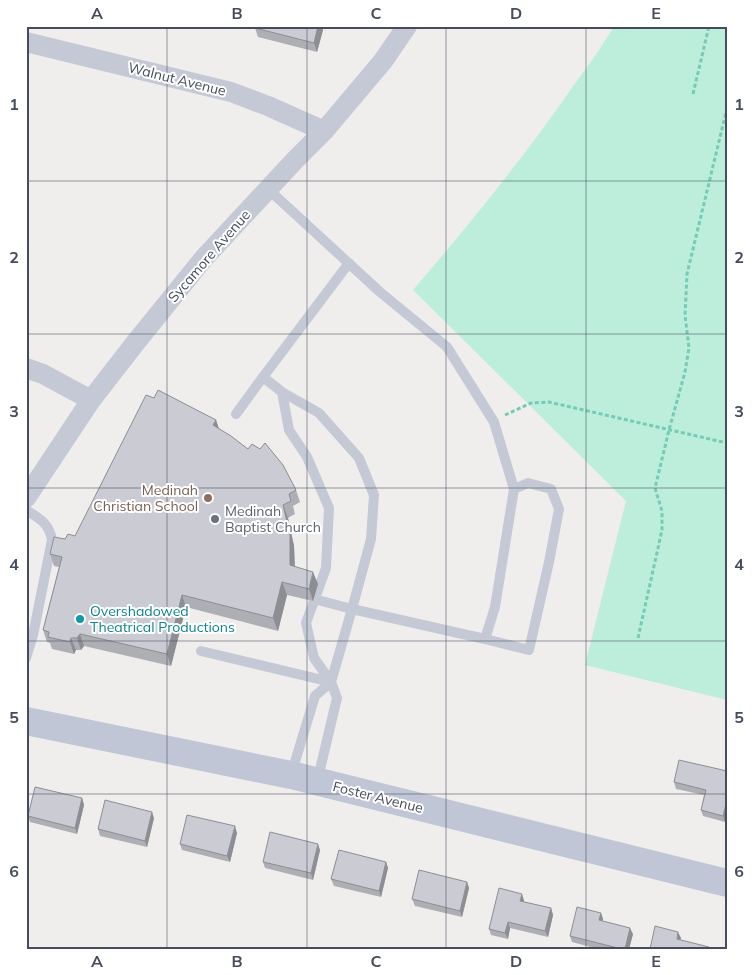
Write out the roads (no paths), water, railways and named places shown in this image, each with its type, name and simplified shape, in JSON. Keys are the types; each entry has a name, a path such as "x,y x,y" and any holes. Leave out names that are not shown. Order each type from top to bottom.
{"street":[{"name":"Sycamore Avenue","path":"26,498 91,400 136,342 204,258 324,131 383,61 407,26"},
{"name":"Walnut Avenue","path":"26,42 231,92 324,131"},
{"path":"26,368 43,374 91,400"},
{"name":"Foster Avenue","path":"26,721 317,782 727,883"}],"lane":[{"path":"268,189 380,292 447,347 493,421 514,488 495,607 485,639"},
{"path":"236,414 349,263"},
{"path":"263,377 282,392 319,413 359,458 374,495 371,539 331,682 315,696 291,776"},
{"path":"282,392 290,430 307,457 329,508 326,568 306,623 314,658 331,682 337,698 317,782"},
{"path":"314,599 529,650 559,509 551,489 528,483 514,488"},
{"path":"26,510 42,521 50,530 52,540 33,635 26,658"},
{"path":"201,651 331,682"}],"place":[{"name":"Medinah Christian School","path":"208,498"},
{"name":"Medinah Baptist Church","path":"215,519"},
{"name":"Overshadowed Theatrical Productions","path":"80,619"}]}
